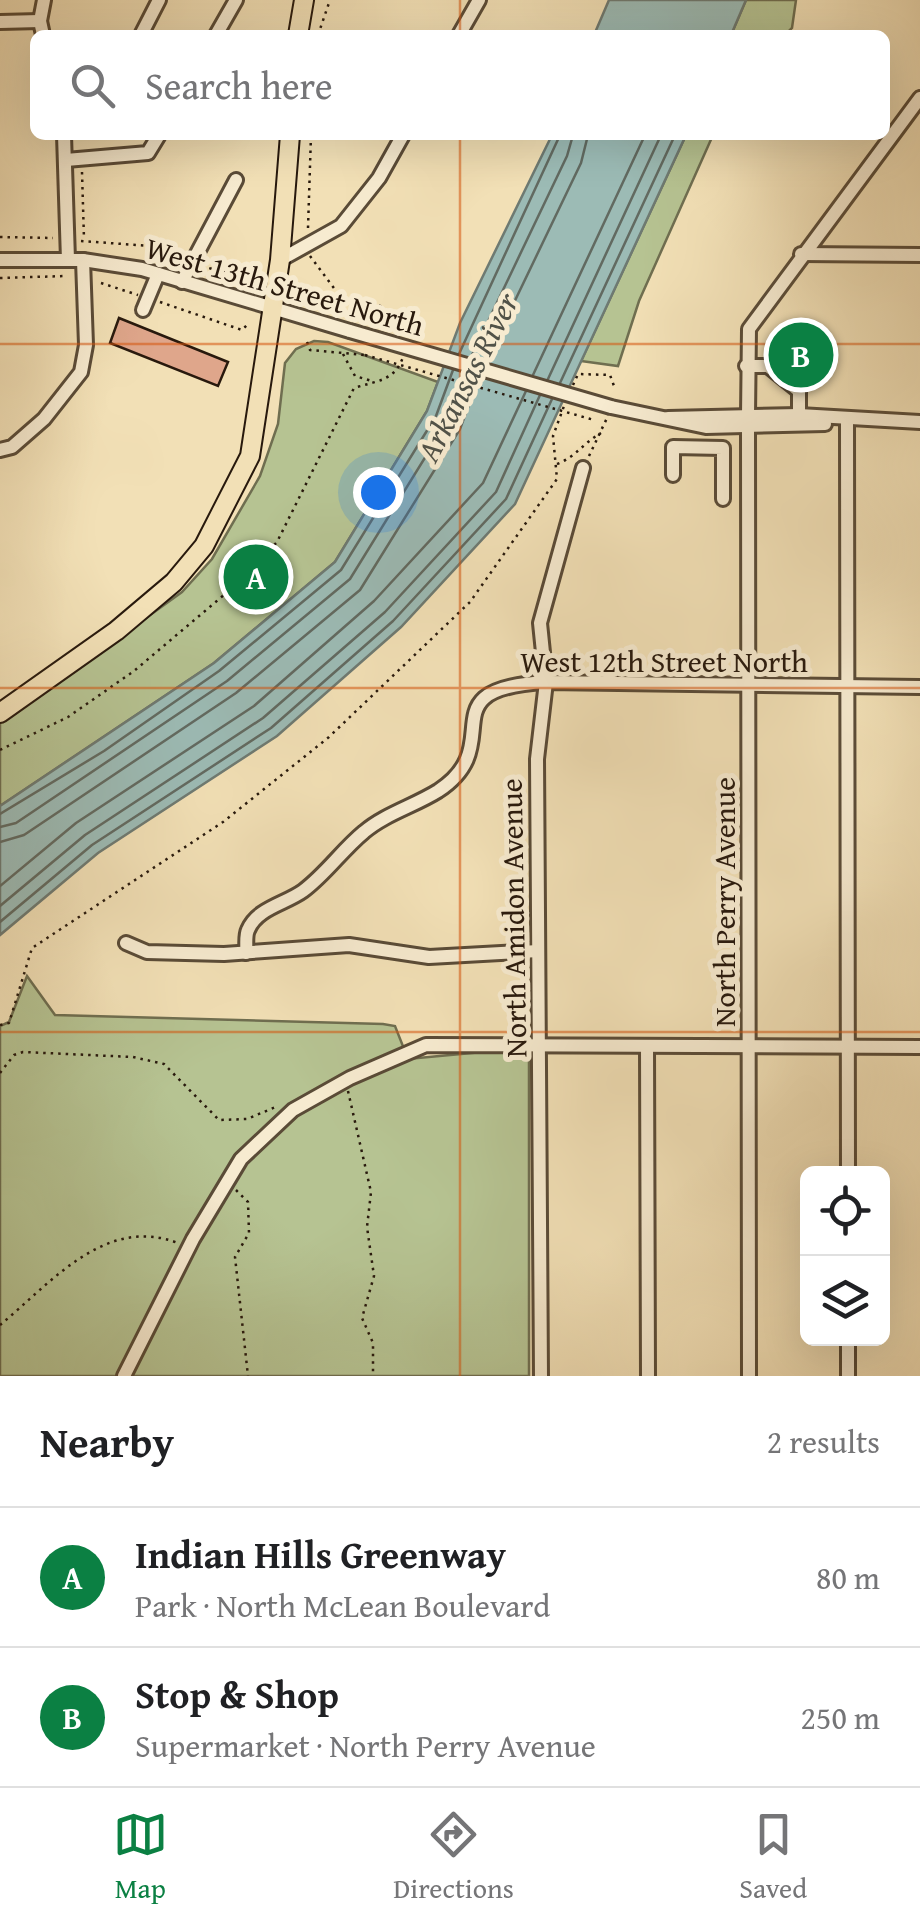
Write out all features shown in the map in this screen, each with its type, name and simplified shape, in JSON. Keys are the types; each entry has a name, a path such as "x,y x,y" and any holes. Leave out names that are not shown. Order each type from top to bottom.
{"main road":[{"path":"299,30 304,0"},
{"path":"0,713 116,631 174,582 204,546 250,456 280,260 290,140"}],"street":[{"path":"0,22 42,28 44,0"},
{"path":"144,30 159,0"},
{"path":"219,30 236,0"},
{"path":"462,30 480,0"},
{"name":"North Perry Avenue","path":"890,137 920,98"},
{"path":"0,450 12,447 44,420 80,372 86,345 75,260 68,239 64,140"},
{"path":"66,160 148,153 157,140"},
{"path":"280,260 332,227 341,226 379,178 400,140"},
{"name":"North Perry Avenue","path":"749,1376 749,329 888,140"},
{"path":"182,282 236,180"},
{"path":"801,254 920,255"},
{"name":"West 13th Street North","path":"0,260 75,260 158,274 611,407 706,427 799,416 847,422"},
{"path":"145,304 158,274"},
{"path":"746,366 768,366 799,391 799,416"},
{"name":"West 13th Street North","path":"748,421 920,422"},
{"path":"847,422 848,1166"},
{"path":"673,475 673,447 722,448 722,499"},
{"name":"North Amidon Avenue","path":"542,1376 536,759 546,682 540,623 583,468"},
{"name":"West 12th Street North","path":"246,953 247,931 263,912 301,892 366,830 452,780 470,751 475,712 484,693 512,684 546,682 920,687"},
{"path":"126,943 146,952 246,953 350,945 429,956 538,950"},
{"path":"124,1376 193,1239 241,1159 292,1110 346,1080 426,1045 920,1047"},
{"path":"646,1046 648,1376"},
{"path":"848,1346 848,1376"}],"path":[{"path":"320,30 330,0"},
{"path":"82,159 84,241"},
{"path":"0,237 151,246 192,264 233,275 244,264"},
{"path":"0,278 66,276"},
{"path":"101,283 145,304 242,330 247,325"},
{"path":"307,342 310,350 365,355 594,420"},
{"path":"342,353 356,376 374,382"},
{"path":"571,390 578,374 588,371 610,375 614,386"},
{"path":"354,388 356,376"},
{"path":"0,1026 9,1023 32,948 222,822 328,737 470,602 557,480 553,436 564,406"},
{"path":"557,464 574,458 583,442 602,432 583,468"},
{"path":"0,1073 14,1055 24,1052 133,1057 170,1066 212,1114 224,1122 257,1117 288,1101"},
{"path":"346,1080 372,1192 367,1227 374,1276 362,1318 373,1343 372,1376"},
{"path":"226,1185 248,1202 249,1233 235,1257 248,1376"},
{"path":"0,1325 75,1260 103,1244 150,1234 179,1244 186,1241"}],"green space":[{"path":"746,0 796,0 790,30 733,30"},
{"path":"684,140 711,140 639,301 618,366 581,361"},
{"path":"314,341 328,342 438,382 427,411 335,562 214,663 0,806 0,723 182,592 212,559 260,476 278,424 285,363 296,349"},
{"path":"27,976 55,1015 383,1024 395,1026 408,1059 514,1049 529,1059 529,1376 0,1376 0,1026 9,1022"}],"water":[{"path":"609,0 746,0 733,30 596,30"},
{"name":"Arkansas River","path":"550,140 684,140 515,504 401,627 277,736 98,853 0,935 0,806 214,663 335,562 427,411 460,323"}],"building":[{"path":"119,318 228,362 218,386 110,343"},
{"path":"778,341 823,341 822,367 785,367 778,361"}],"place":[{"name":"Stop & Shop","path":"801,355"},
{"name":"Indian Hills Greenway","path":"256,577"}]}
